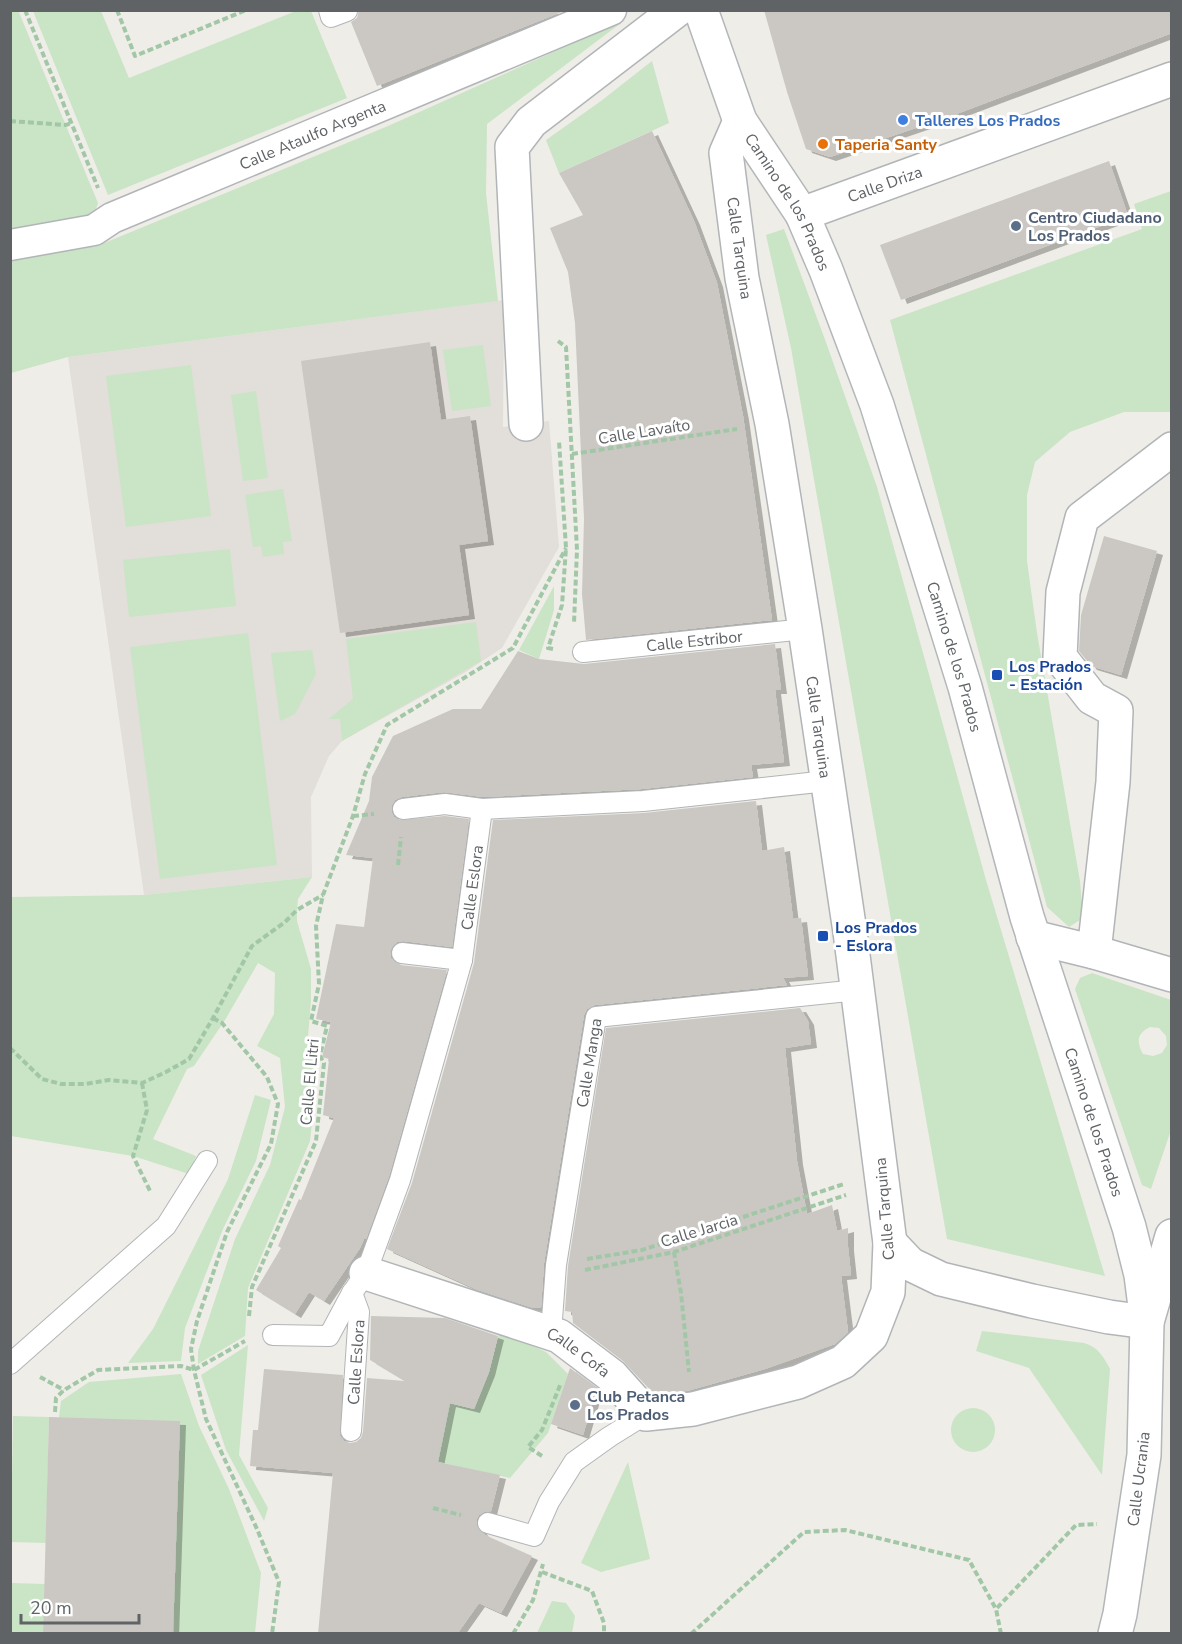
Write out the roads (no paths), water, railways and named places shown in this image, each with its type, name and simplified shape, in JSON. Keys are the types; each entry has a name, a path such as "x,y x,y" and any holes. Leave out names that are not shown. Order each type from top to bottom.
{"street":[{"name":"Calle Ataulfo Argenta","path":"10,245 94,230 112,218 610,10"},
{"name":"Camino de los Prados","path":"696,11 740,121 802,214 826,270 877,405 965,687 1033,937 1129,1227 1141,1275 1147,1322"},
{"path":"526,424 512,147 531,122 696,11"},
{"name":"Calle Driza","path":"802,214 1172,79"},
{"name":"Calle Tarquina","path":"646,1414 693,1409 798,1382 843,1362 871,1336 888,1292 890,1243 858,990 805,629 772,424 742,278 726,153 740,121"},
{"path":"1094,952 1113,782 1116,711 1092,698 1060,657 1064,592 1082,518 1172,449"},
{"path":"1033,937 1172,975"},
{"path":"890,1243 910,1264 940,1280 1109,1317 1147,1322 1172,1236"},
{"name":"Calle Cofa","path":"359,1283 551,1333 564,1339 611,1375 646,1414"},
{"name":"Calle Ucrania","path":"1115,1634 1144,1455 1147,1322"}],"lane":[{"path":"329,10 332,17 347,11"},
{"name":"Calle Estribor","path":"584,652 805,629"},
{"path":"403,809 445,804 482,809 643,801 827,781"},
{"name":"Calle Eslora","path":"273,1335 329,1336 359,1283 400,1180 462,960 482,809"},
{"path":"402,953 462,960"},
{"name":"Calle Manga","path":"551,1333 556,1270 596,1017 858,990"},
{"path":"10,1364 166,1226 207,1161"},
{"name":"Calle Eslora","path":"351,1431 359,1283"},
{"path":"488,1523 534,1536 549,1502 574,1462 646,1414"}],"place":[{"name":"Talleres Los Prados","path":"903,120"},
{"name":"Taperia Santy","path":"823,144"},
{"name":"Centro Ciudadano Los Prados","path":"1016,226"},
{"name":"Los Prados - Estación","path":"997,675"},
{"name":"Los Prados - Eslora","path":"823,936"},
{"name":"Club Petanca Los Prados","path":"575,1405"}]}
